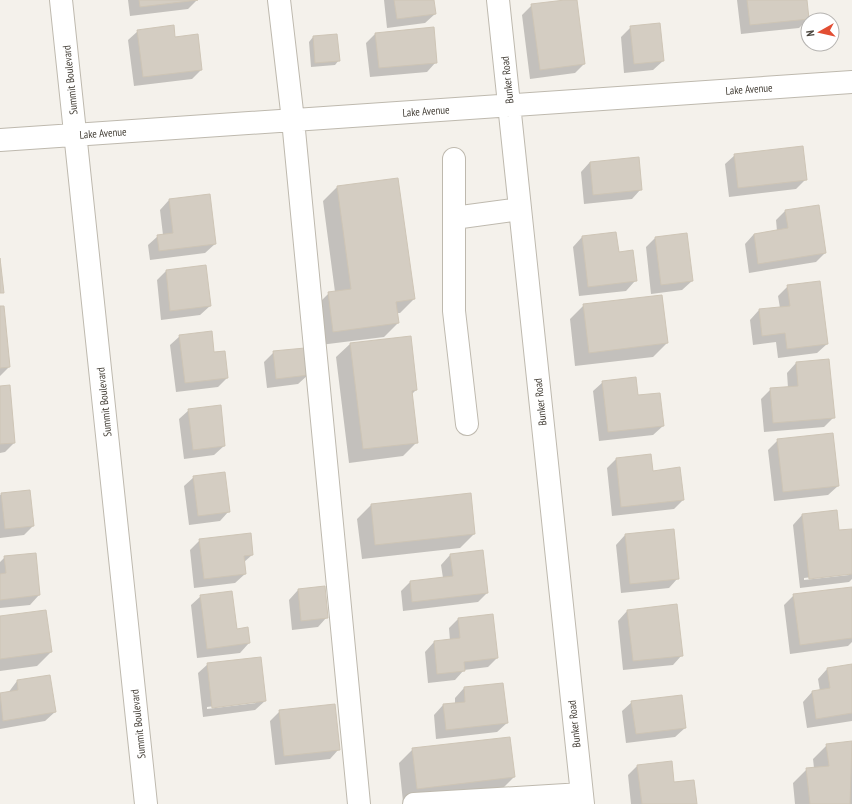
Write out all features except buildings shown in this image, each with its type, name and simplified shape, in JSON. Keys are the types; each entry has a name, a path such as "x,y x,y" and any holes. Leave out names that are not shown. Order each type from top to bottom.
{"street":[{"name":"Summit Boulevard","path":"62,0 146,804"},
{"path":"279,0 293,120 360,804"},
{"name":"Bunker Road","path":"498,0 582,799"},
{"name":"Lake Avenue","path":"0,140 852,82"},
{"path":"454,159 454,311 467,424"},
{"path":"454,218 520,209"},
{"path":"414,804 582,799"}]}
